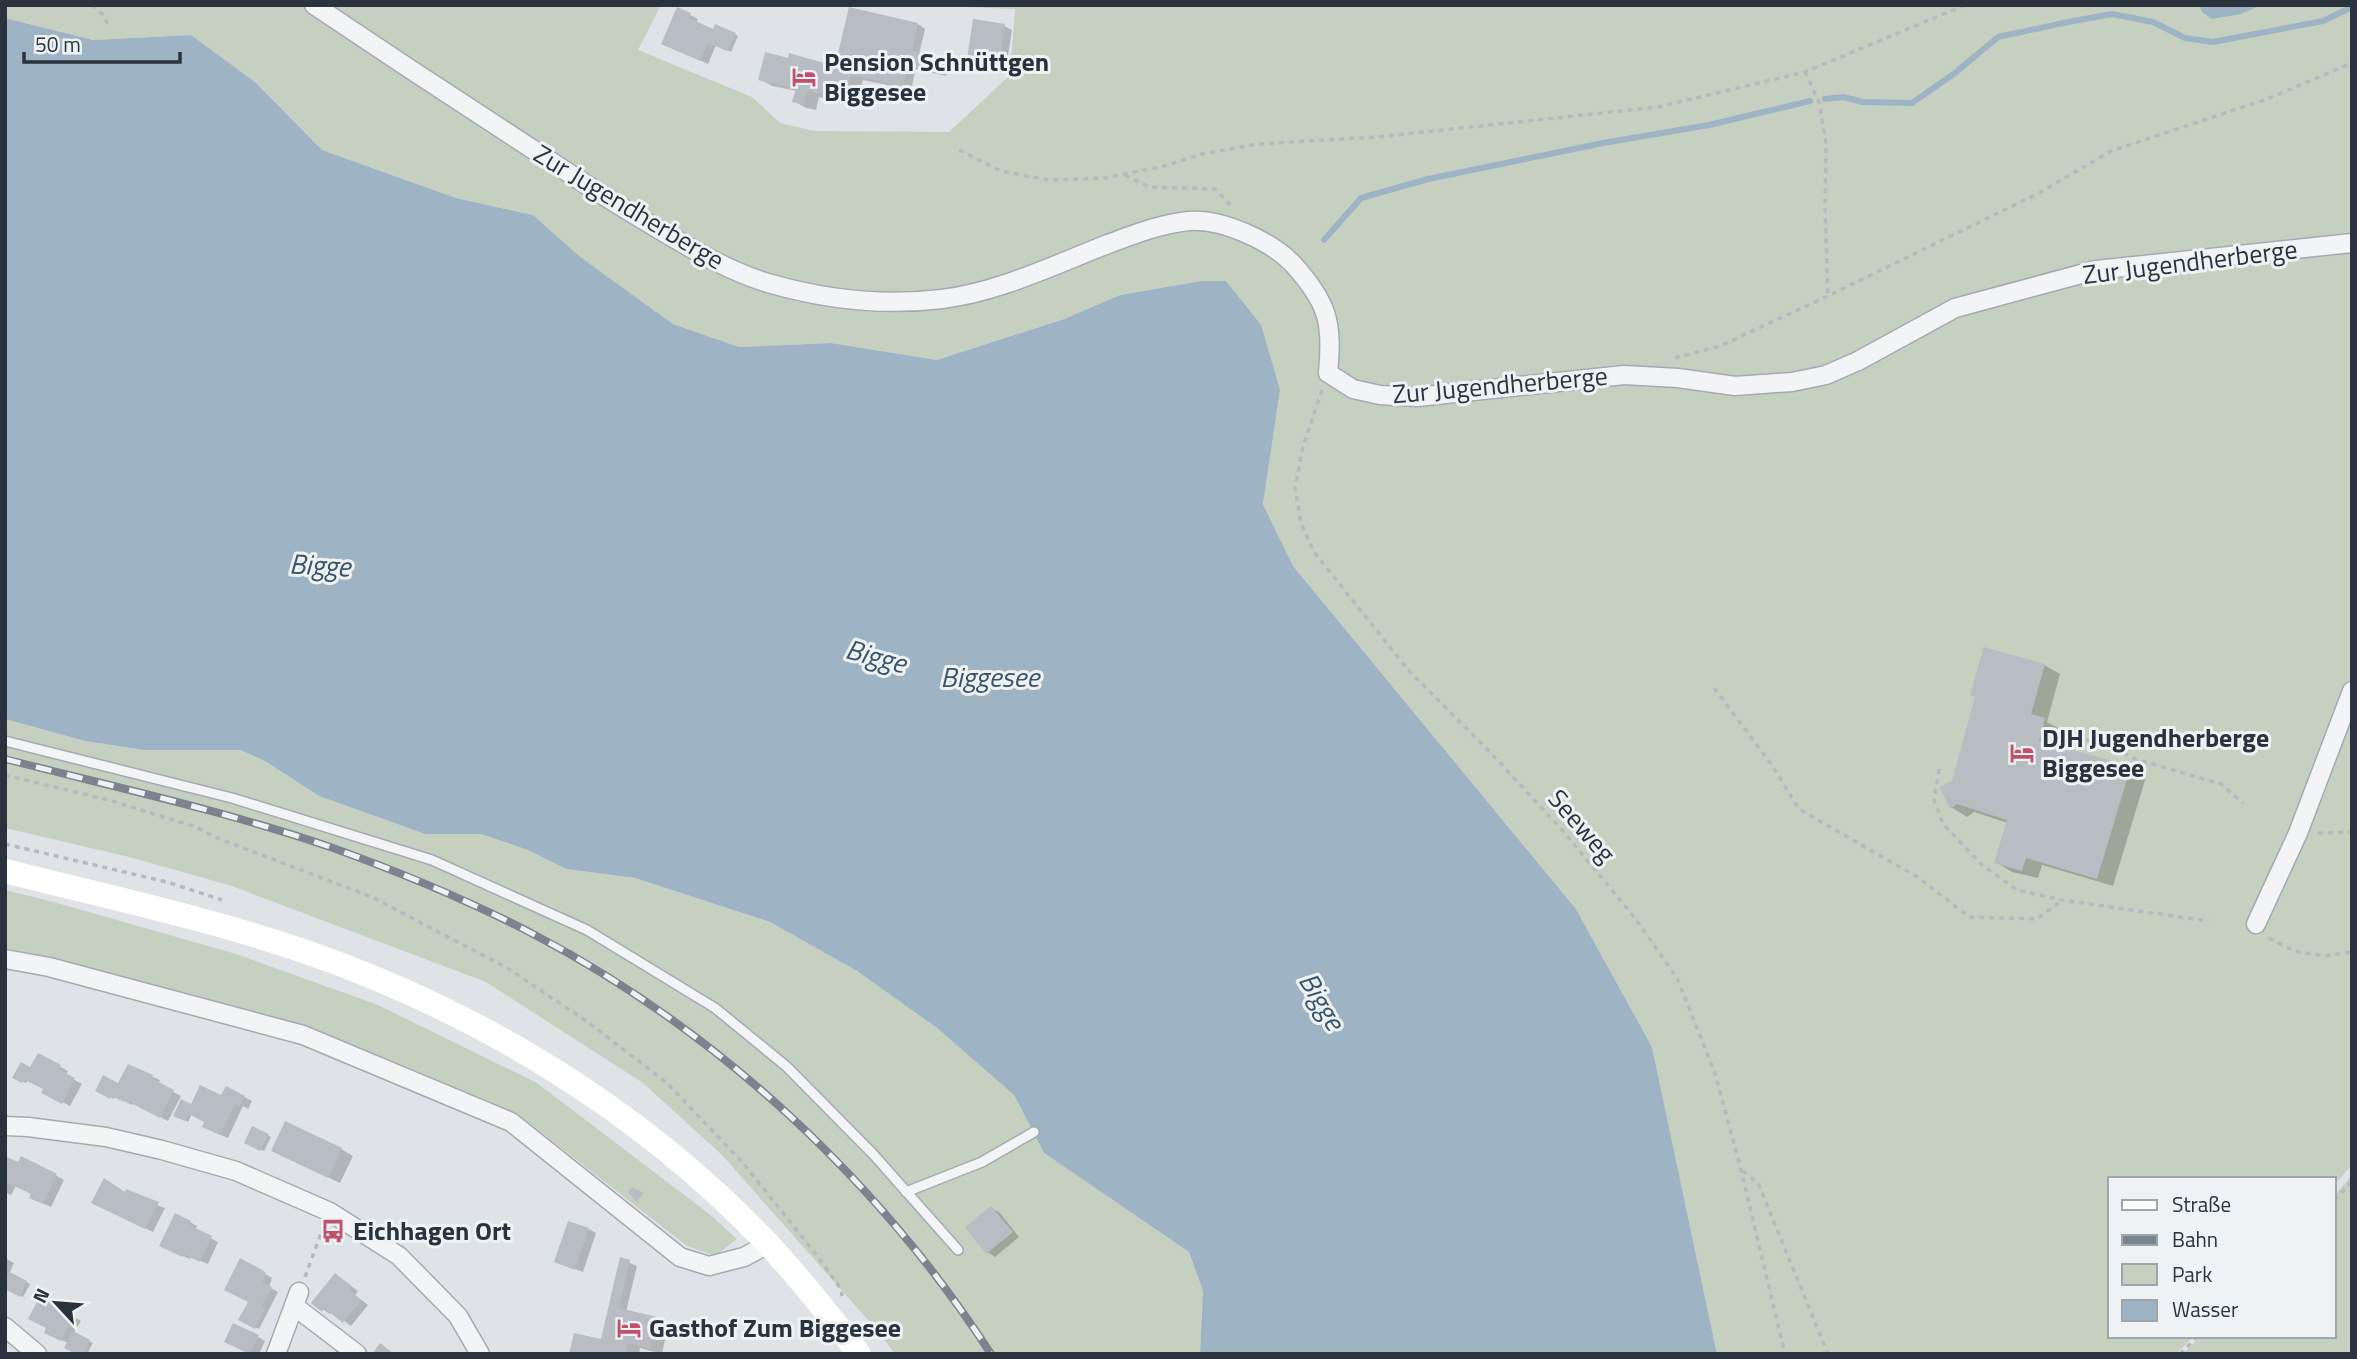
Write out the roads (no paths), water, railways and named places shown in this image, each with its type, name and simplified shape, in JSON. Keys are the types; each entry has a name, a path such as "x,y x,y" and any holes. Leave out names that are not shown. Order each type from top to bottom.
{"main road":[{"path":"5,871 232,928 312,954 432,1004 489,1032 590,1094 651,1138 717,1195 768,1244 859,1354"}],"street":[{"name":"Zur Jugendherberge","path":"314,5 593,190 709,259 765,282 811,294 876,301 942,299 998,286 1150,228 1192,221 1230,227 1259,240 1287,258 1308,281 1326,309 1331,341 1328,373 1353,390 1380,395 1417,397 1624,375 1678,378 1735,386 1792,382 1826,375 1858,361 1955,308 2096,270 2352,243"},
{"path":"2256,924 2298,833 2352,691"},
{"path":"5,959 49,967 303,1035 511,1122 680,1256 709,1266 744,1256 768,1244"},
{"path":"5,1126 28,1126 106,1137 162,1150 236,1171 330,1212 399,1256 458,1316 480,1354"},
{"path":"276,1354 296,1299 357,1354"},
{"path":"5,1327 37,1354"}],"lane":[{"path":"5,741 232,798 432,860 587,930 715,1008 776,1058 853,1135 958,1250"},
{"path":"906,1192 982,1162 1034,1132"}],"water":[{"path":"2199,5 2259,6 2241,14 2212,19 2202,12"},
{"name":"Biggesee","path":"5,18 93,40 191,35 255,82 322,150 456,198 533,215 579,256 673,324 739,347 831,343 937,360 1064,319 1120,295 1201,281 1226,281 1261,325 1280,390 1263,504 1293,566 1576,909 1652,1047 1717,1354 1200,1354 1203,1291 1189,1252 1044,1153 1014,1095 937,1028 857,971 770,922 635,878 566,869 528,850 481,834 425,834 319,796 265,761 240,750 144,750 85,741 5,719"}],"waterway":[{"path":"1825,99 1843,97 1863,102 1912,103 1955,73 1998,37 2112,14 2153,22 2185,38 2213,42 2323,21 2352,7"},
{"path":"1324,240 1361,198 1428,179 1603,143 1709,125 1810,101"}],"railway":[{"path":"5,759 211,811 333,848 486,911 603,974 668,1017 730,1064 790,1116 846,1171 898,1229 947,1290 991,1354"}],"place":[{"name":"Pension Schnüttgen Biggesee","path":"804,77"},
{"name":"DJH Jugendherberge Biggesee","path":"2022,753"},
{"name":"Eichhagen Ort","path":"333,1231"},
{"name":"Gasthof Zum Biggesee","path":"629,1328"}],"water label":[{"name":"Bigge","path":"320,565"},
{"name":"Bigge","path":"876,656"},
{"name":"Bigge","path":"1322,1001"}]}
